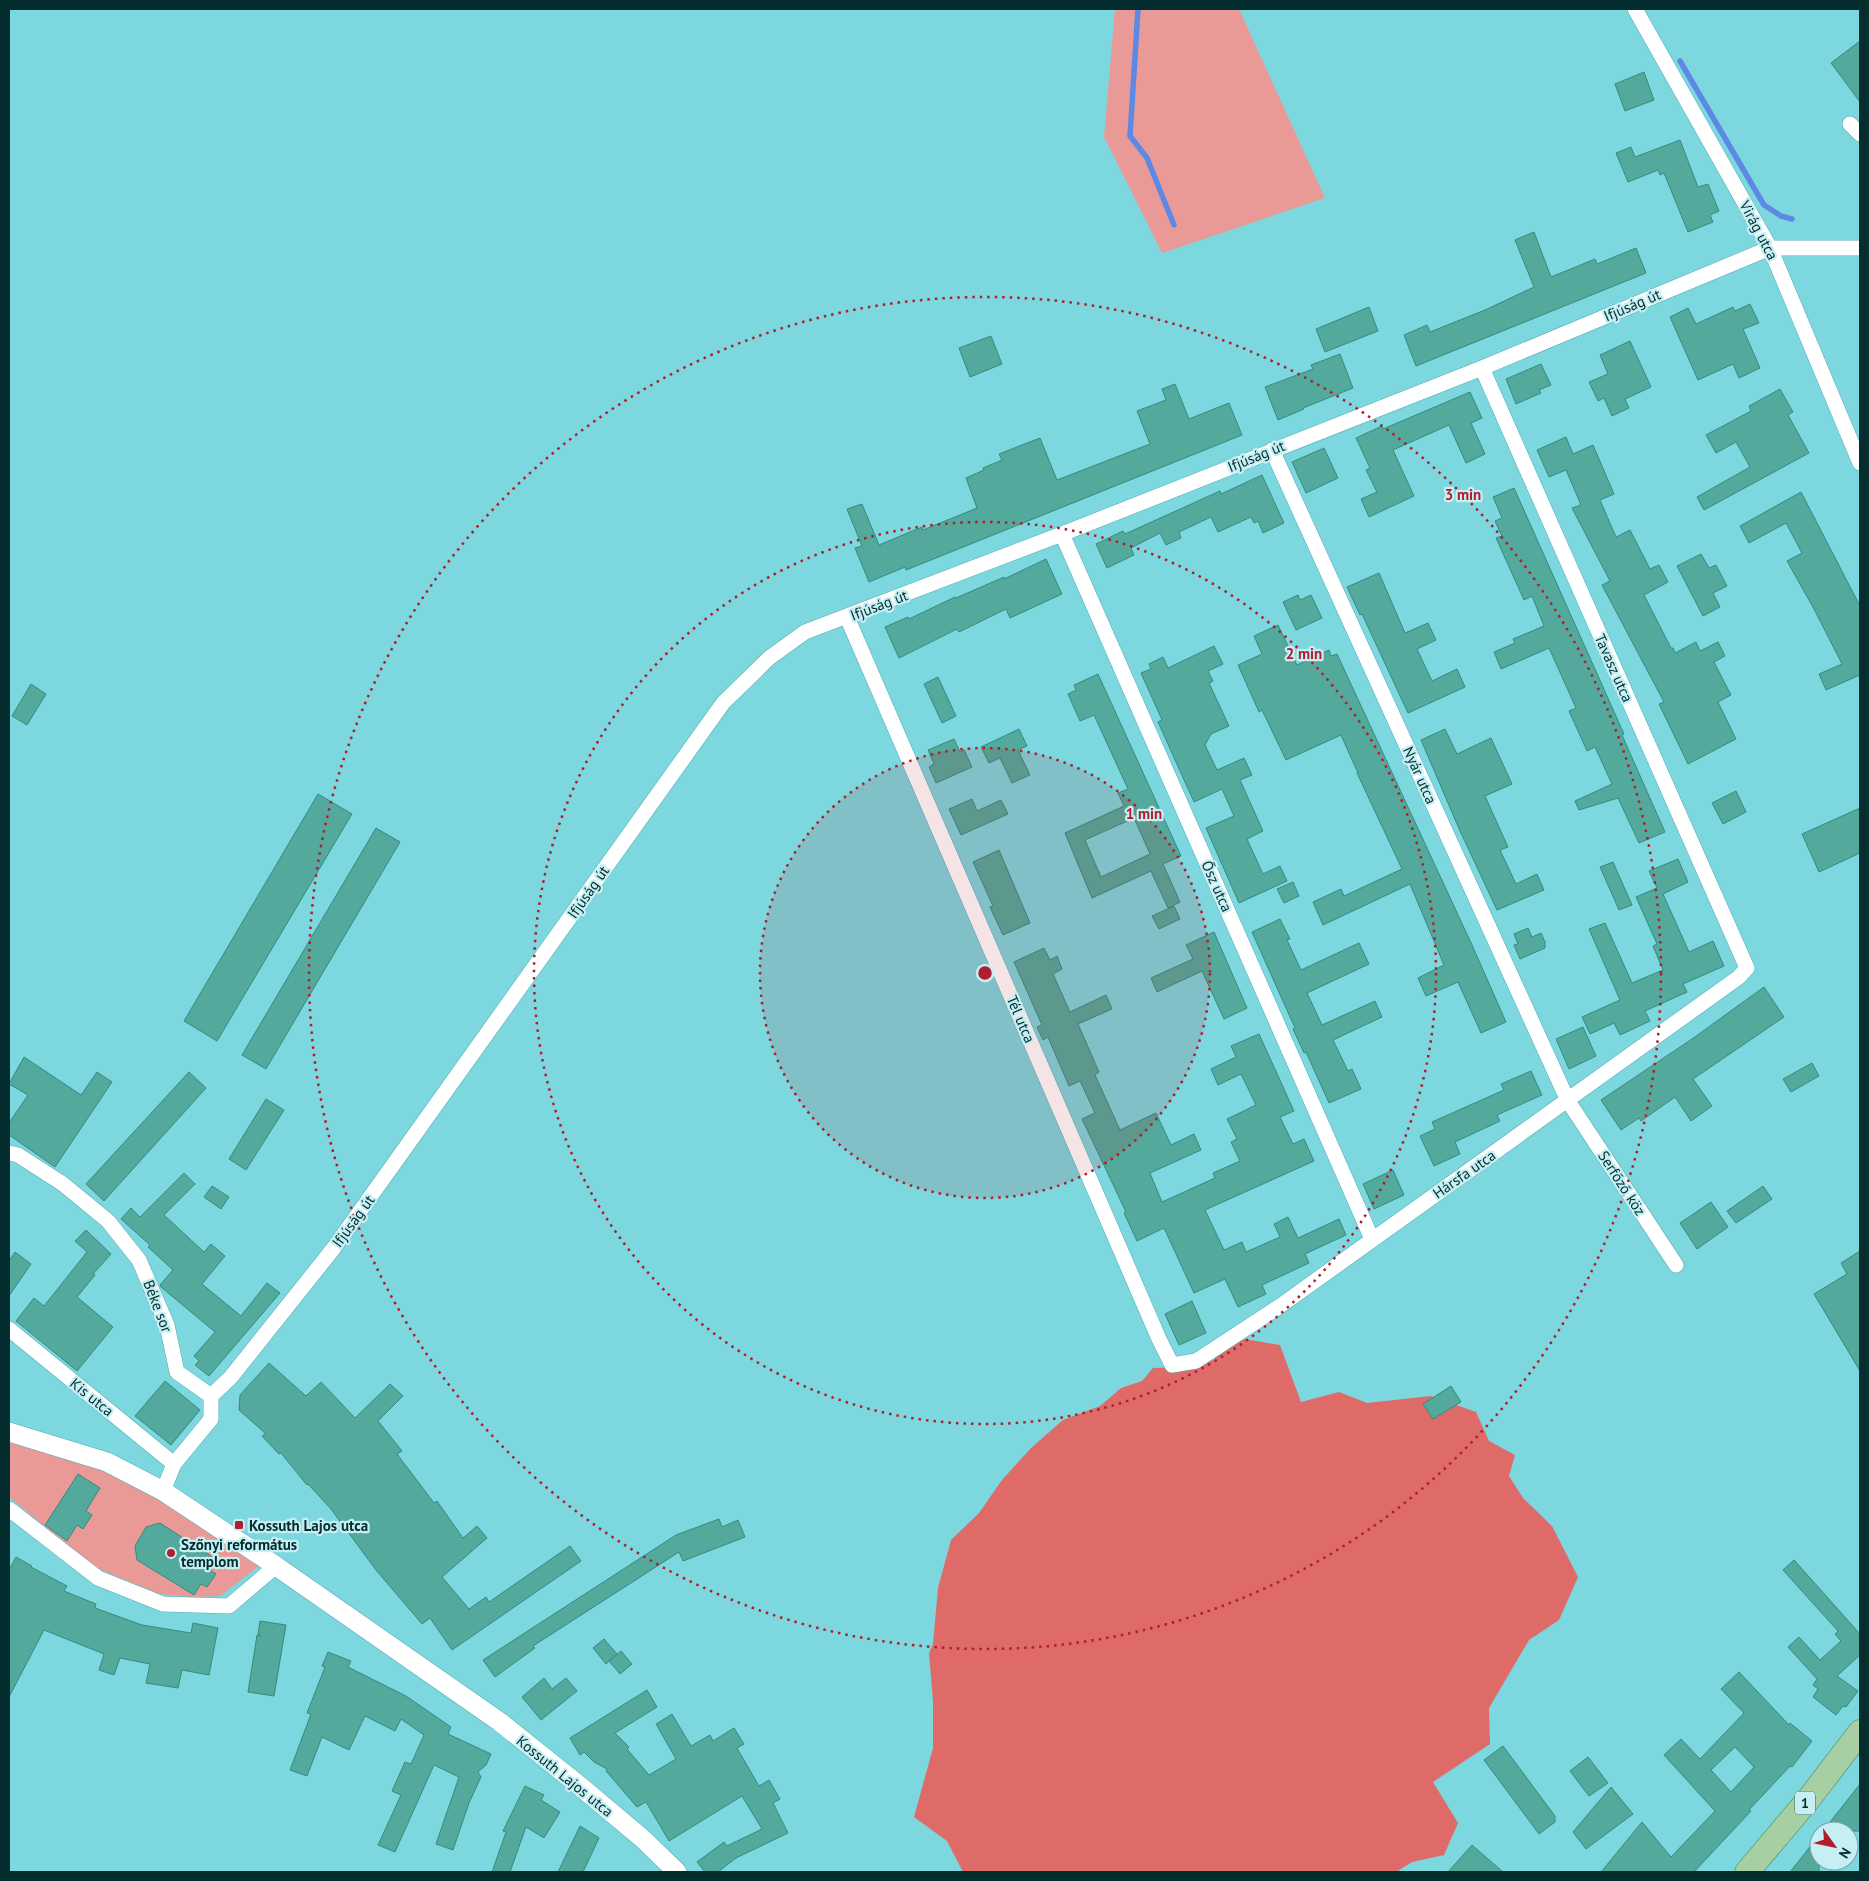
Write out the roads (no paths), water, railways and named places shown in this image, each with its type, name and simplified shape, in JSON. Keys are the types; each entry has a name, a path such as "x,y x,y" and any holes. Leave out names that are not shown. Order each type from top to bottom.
{"main road":[{"name":"1","path":"1747,1872 1808,1800 1860,1732"}],"street":[{"name":"Virág utca","path":"1635,9 1770,248 1855,432 1860,463"},
{"name":"Ifjúság út","path":"211,1396 230,1378 333,1249 723,702 769,658 805,632 847,618 1482,368 1770,248 1860,248"},
{"name":"Tavasz utca","path":"1482,368 1747,968"},
{"name":"Nyár utca","path":"1272,450 1568,1101"},
{"name":"Ősz utca","path":"1062,534 1372,1239"},
{"name":"Tél utca","path":"847,618 1159,1340 1172,1365"},
{"name":"Hársfa utca","path":"1172,1365 1196,1361 1280,1306 1568,1101 1739,977 1747,968"},
{"name":"Serfőző köz","path":"1568,1101 1676,1265"},
{"name":"Béke sor","path":"9,1153 18,1155 64,1184 108,1220 139,1260 167,1325 177,1372 211,1396"},
{"name":"Kis utca","path":"9,1329 174,1464"},
{"path":"163,1491 174,1464 210,1419 211,1396"},
{"name":"Kossuth Lajos utca","path":"9,1432 107,1462 163,1491 276,1566 500,1722 588,1792 643,1839 677,1872"},
{"path":"9,1509 98,1578 163,1604 229,1606 276,1566"}],"waterway":[{"path":"1138,9 1130,136 1147,158 1174,225"},
{"path":"1680,61 1764,205 1781,216 1792,219"}],"place":[{"name":"Kossuth Lajos utca","path":"239,1525"},
{"name":"Szőnyi református templom","path":"171,1553"}]}
